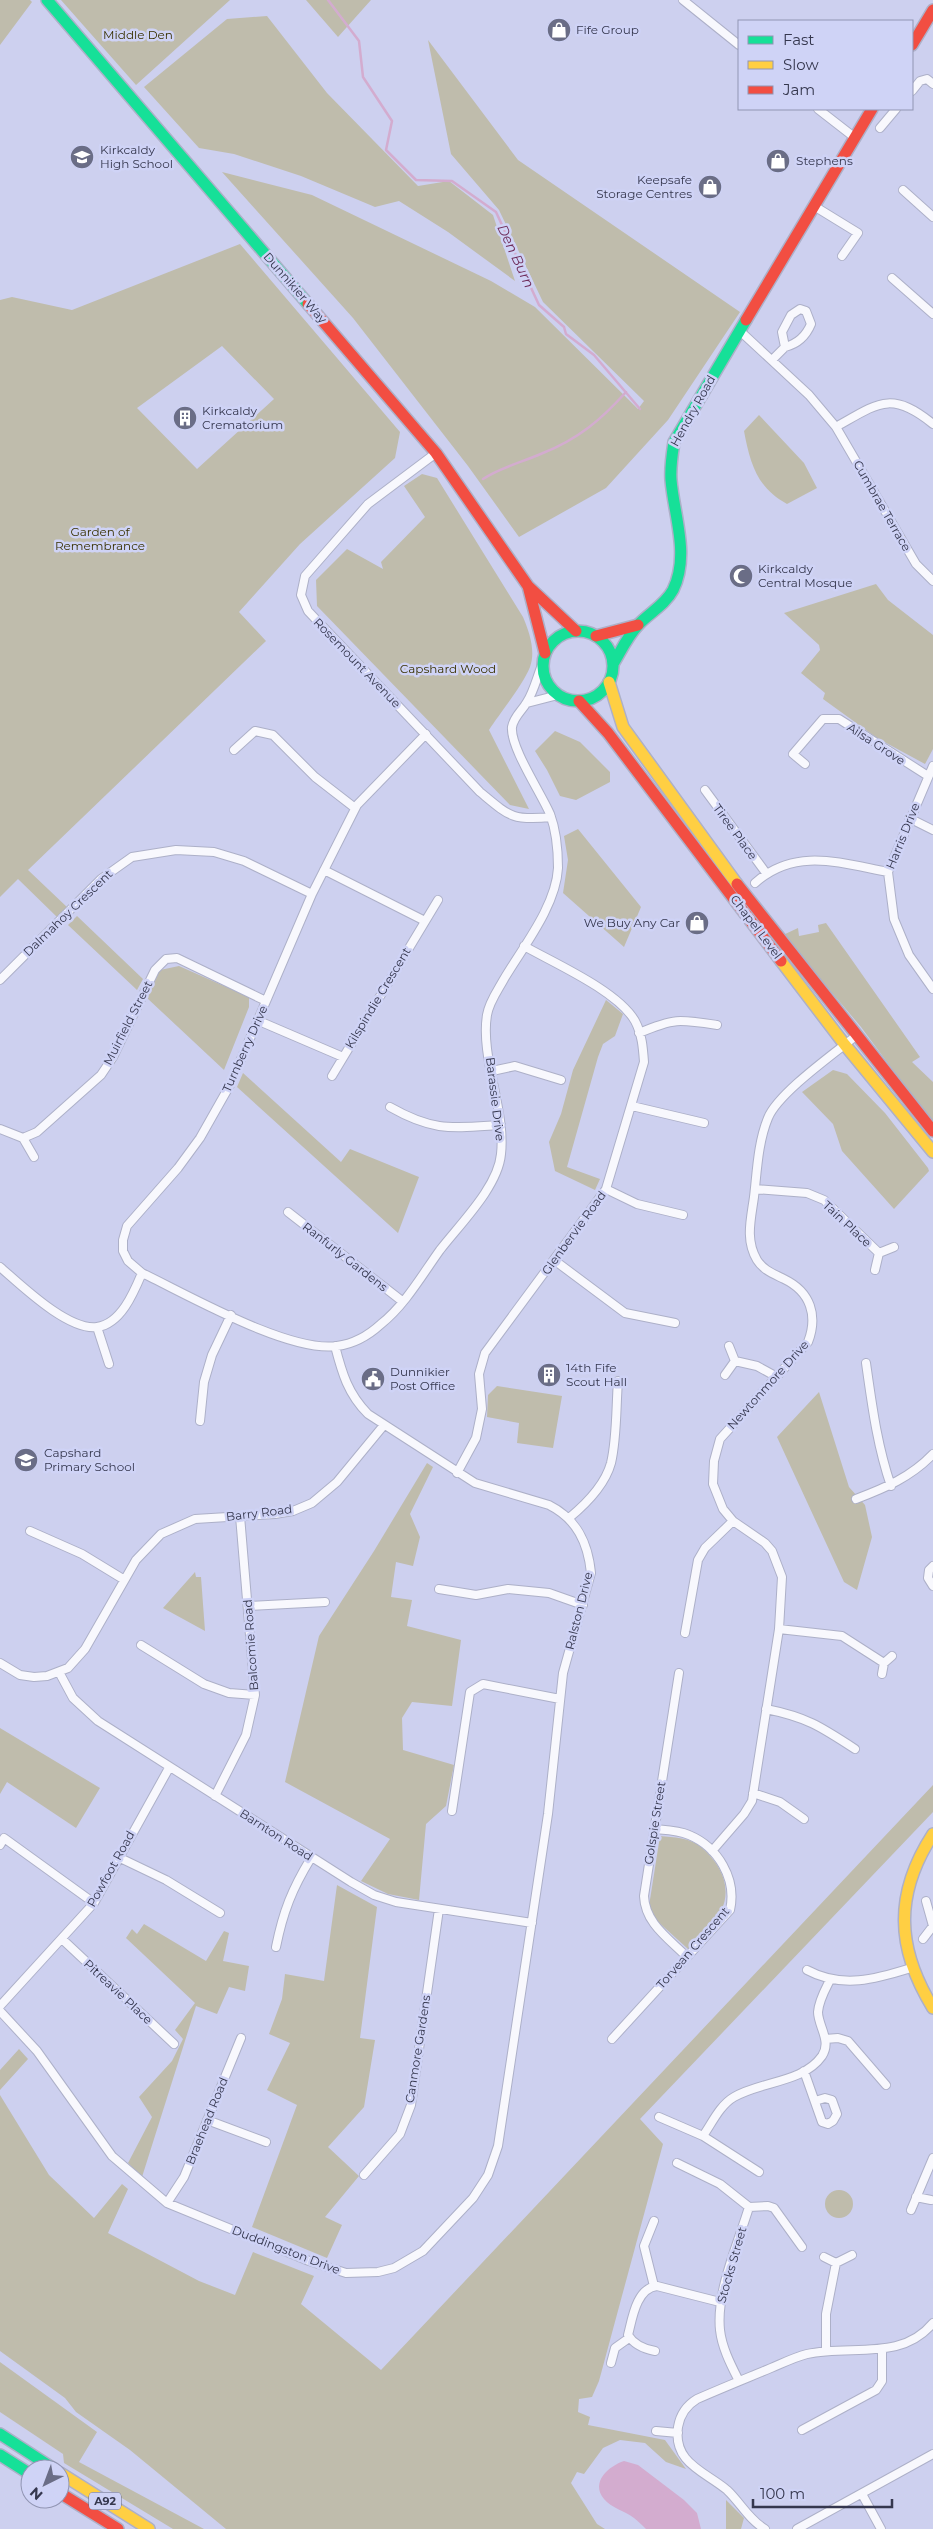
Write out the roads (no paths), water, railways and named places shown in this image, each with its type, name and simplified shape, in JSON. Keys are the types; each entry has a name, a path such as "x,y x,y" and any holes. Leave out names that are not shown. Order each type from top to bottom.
{"main road":[{"name":"Dunnikier Way","path":"48,0 436,453 528,586 576,631"},
{"path":"913,42 933,10"},
{"name":"Hendry Road","path":"613,664 638,625 660,607 673,589 682,560 670,486 669,458 674,442 871,110"},
{"name":"Dunnikier Way","path":"528,586 545,653"},
{"name":"Hendry Road","path":"596,636 638,625"},
{"path":"576,631 596,636 608,648 613,664 609,682 597,696 579,701 568,700 558,695 546,682 542,665 545,653 557,637 576,631"},
{"name":"Chapel Level","path":"609,682 623,727 658,778 742,891 933,1130"},
{"name":"Chapel Level","path":"579,701 608,734 845,1045 933,1152"},
{"path":"933,1834 922,1848 906,1891 903,1931 905,1948 911,1968 919,1987 933,2008"},
{"path":"0,2434 39,2459"},
{"path":"0,2455 20,2468"},
{"name":"A92","path":"70,2479 149,2529"},
{"name":"A92","path":"70,2498 118,2529"}],"street":[{"path":"683,0 738,44"},
{"path":"913,90 920,81 927,78 933,84"},
{"path":"819,110 854,137"},
{"path":"880,128 895,110"},
{"path":"904,190 933,216"},
{"path":"814,206 858,234 842,256"},
{"path":"892,278 933,314"},
{"path":"772,360 785,346 793,345 808,331 811,324 806,311 796,311 782,329 782,340 785,346"},
{"name":"Cumbrae Terrace","path":"740,331 809,394 836,427 912,557 933,581"},
{"path":"836,427 873,406 886,403 898,403 915,409 933,424"},
{"name":"Rosemount Avenue","path":"436,453 368,504 305,576 301,595 308,611 480,792 505,813 516,818 551,817"},
{"name":"Barassie Drive","path":"231,1315 294,1342 315,1346 336,1346 367,1335 392,1315 494,1178 502,1153 501,1125 492,1071 487,1015 495,995 551,900 557,876 557,845 551,817 512,737 514,721 527,704 542,665"},
{"path":"527,704 558,695"},
{"name":"Ailsa Grove","path":"805,764 793,754 823,719 838,719 928,776"},
{"path":"234,750 255,731 273,735 315,777 355,808"},
{"name":"Turnberry Drive","path":"231,1315 142,1273 128,1261 123,1251 123,1240 127,1226 178,1168 200,1138 230,1085 312,894 355,808 426,734"},
{"name":"Harris Drive","path":"933,766 909,818 888,872 894,920 909,955 933,989"},
{"name":"Tiree Place","path":"705,790 766,873"},
{"path":"909,818 933,830"},
{"name":"Dalmahoy Crescent","path":"0,980 101,879 132,857 151,852 176,850 214,852 244,861 312,894"},
{"name":"Tiree Place","path":"754,883 766,873 792,862 818,859 888,872"},
{"path":"324,870 425,920"},
{"name":"Kilspindie Crescent","path":"332,1076 438,900"},
{"name":"Glenbervie Road","path":"458,1473 476,1438 482,1409 479,1374 485,1353 606,1189 644,1062 639,1033 632,1017 620,1002 524,946"},
{"name":"Muirfield Street","path":"23,1138 37,1132 101,1075 113,1057 152,976 166,959 177,958 266,1002"},
{"path":"639,1033 668,1021 686,1020 717,1025"},
{"path":"259,1021 343,1057"},
{"name":"Newtonmore Drive","path":"712,1851 744,1814 753,1793 779,1629 782,1577 778,1563 765,1544 733,1521 723,1509 713,1484 714,1462 720,1439 808,1342 814,1326 813,1312 797,1286 771,1274 758,1262 749,1244 761,1141 768,1116 796,1085 857,1035"},
{"path":"492,1071 515,1066 561,1080"},
{"path":"632,1106 704,1123"},
{"path":"390,1107 432,1126 461,1128 501,1125"},
{"path":"0,1129 23,1138 34,1157"},
{"name":"Tain Place","path":"755,1188 807,1192 824,1200 879,1253"},
{"path":"606,1189 637,1204 683,1215"},
{"name":"Ranfurly Gardens","path":"288,1212 402,1301"},
{"name":"Tain Place","path":"879,1253 894,1247"},
{"name":"Tain Place","path":"875,1270 879,1253"},
{"path":"554,1260 624,1313 675,1324"},
{"path":"0,1267 43,1304 72,1322 97,1327 115,1318 131,1299 142,1273"},
{"path":"200,1421 204,1382 212,1355 231,1315"},
{"path":"97,1327 109,1364"},
{"name":"Ralston Drive","path":"336,1346 342,1374 356,1402 384,1425 458,1473 488,1488 550,1504 569,1518 582,1536 590,1558 591,1573 563,1674 548,1814 532,1923"},
{"path":"729,1346 735,1360"},
{"path":"735,1360 757,1366 777,1377"},
{"path":"725,1375 735,1360"},
{"path":"866,1363 875,1432 880,1455 891,1486"},
{"path":"569,1518 584,1506 597,1490 611,1464 618,1381"},
{"name":"Barry Road","path":"0,1663 20,1675 47,1676 59,1672 77,1660 85,1649 123,1579 136,1560 161,1534 195,1519 284,1512 312,1503 337,1482 384,1425"},
{"path":"856,1499 891,1486 922,1466 933,1454"},
{"name":"Balcomie Road","path":"215,1796 246,1735 255,1695 240,1516"},
{"path":"685,1632 698,1560 705,1548 733,1521"},
{"path":"30,1531 82,1554 123,1579"},
{"path":"933,1566 929,1570 928,1578 933,1586"},
{"path":"439,1589 476,1595 508,1589 549,1593 583,1605"},
{"path":"248,1606 325,1602"},
{"path":"779,1629 842,1636 884,1663"},
{"path":"141,1645 204,1684 228,1693 255,1695"},
{"path":"882,1674 884,1663 892,1656"},
{"name":"Barnton Road","path":"59,1672 73,1698 98,1721 311,1858 374,1894 396,1902 532,1923"},
{"name":"Golspie Street","path":"679,1673 654,1828 644,1906 653,1924 687,1957"},
{"path":"452,1811 470,1692 484,1684 560,1699"},
{"path":"766,1709 798,1716 814,1723 854,1749"},
{"name":"Powfoot Road","path":"0,2006 94,1903 169,1768"},
{"path":"753,1793 780,1802 804,1819"},
{"name":"Torvean Crescent","path":"612,2039 730,1910 733,1897 732,1884 712,1851 698,1839 686,1833 654,1828"},
{"path":"0,1844 4,1838 94,1903"},
{"path":"118,1857 166,1880 220,1913"},
{"path":"276,1947 282,1914 293,1888 311,1858"},
{"path":"923,1939 933,1926 926,1901"},
{"name":"Canmore Gardens","path":"364,2176 400,2134 411,2105 439,1909"},
{"name":"Duddingston Drive","path":"0,2011 37,2051 112,2156 167,2202 309,2261 346,2273 378,2272 394,2268 423,2251 473,2198 488,2176 498,2146 532,1923"},
{"name":"Pitreavie Place","path":"62,1939 174,2044"},
{"path":"807,1970 830,1980 865,1981 911,1968"},
{"path":"703,2136 722,2108 732,2098 804,2071 821,2058 826,2046 818,2013 821,1997 830,1980"},
{"name":"Braehead Road","path":"167,2202 184,2178 241,2038"},
{"path":"825,2039 838,2038 848,2040 886,2085"},
{"path":"804,2071 816,2101"},
{"path":"659,2117 703,2136 759,2172"},
{"path":"207,2120 266,2142"},
{"path":"911,2210 933,2158"},
{"path":"677,2163 720,2184 750,2207 768,2206 774,2208 802,2247"},
{"path":"916,2197 931,2200"},
{"name":"Stocks Street","path":"739,2381 728,2360 722,2338 720,2302 750,2207"},
{"path":"654,2221 644,2246 654,2286"},
{"path":"836,2263 852,2255"},
{"path":"824,2257 836,2263"},
{"path":"826,2351 826,2314 836,2263"},
{"path":"654,2286 720,2302"},
{"path":"611,2363 615,2348 630,2338 636,2305 642,2296 654,2286"},
{"path":"765,2529 754,2521 727,2491 687,2462 679,2447 678,2433 683,2414 692,2402 806,2354 826,2351 882,2350 903,2346 927,2330 933,2323"},
{"path":"630,2338 643,2348 655,2350"},
{"path":"802,2430 876,2390 882,2381 882,2350"},
{"path":"656,2431 678,2433"},
{"path":"797,2529 932,2456"},
{"path":"862,2494 881,2529"}],"waterway":[{"name":"Den Burn","path":"328,0 359,41 363,77 392,121 386,150 416,180 452,181 496,212 539,305 564,327 566,334 594,355 640,409"},
{"path":"483,479 505,468 556,448 578,435 598,420 626,392"}],"place":[{"name":"Fife Group","path":"559,30"},
{"name":"Kirkcaldy High School","path":"82,157"},
{"name":"Stephens","path":"778,161"},
{"name":"Keepsafe Storage Centres","path":"710,187"},
{"name":"Kirkcaldy Crematorium","path":"185,418"},
{"name":"Kirkcaldy Central Mosque","path":"741,576"},
{"name":"We Buy Any Car","path":"697,923"},
{"name":"14th Fife Scout Hall","path":"549,1375"},
{"name":"Dunnikier Post Office","path":"373,1379"},
{"name":"Capshard Primary School","path":"26,1460"}],"park label":[{"name":"Middle Den","path":"138,35"},
{"name":"Garden of Remembrance","path":"100,539"},
{"name":"Capshard Wood","path":"448,669"}]}
